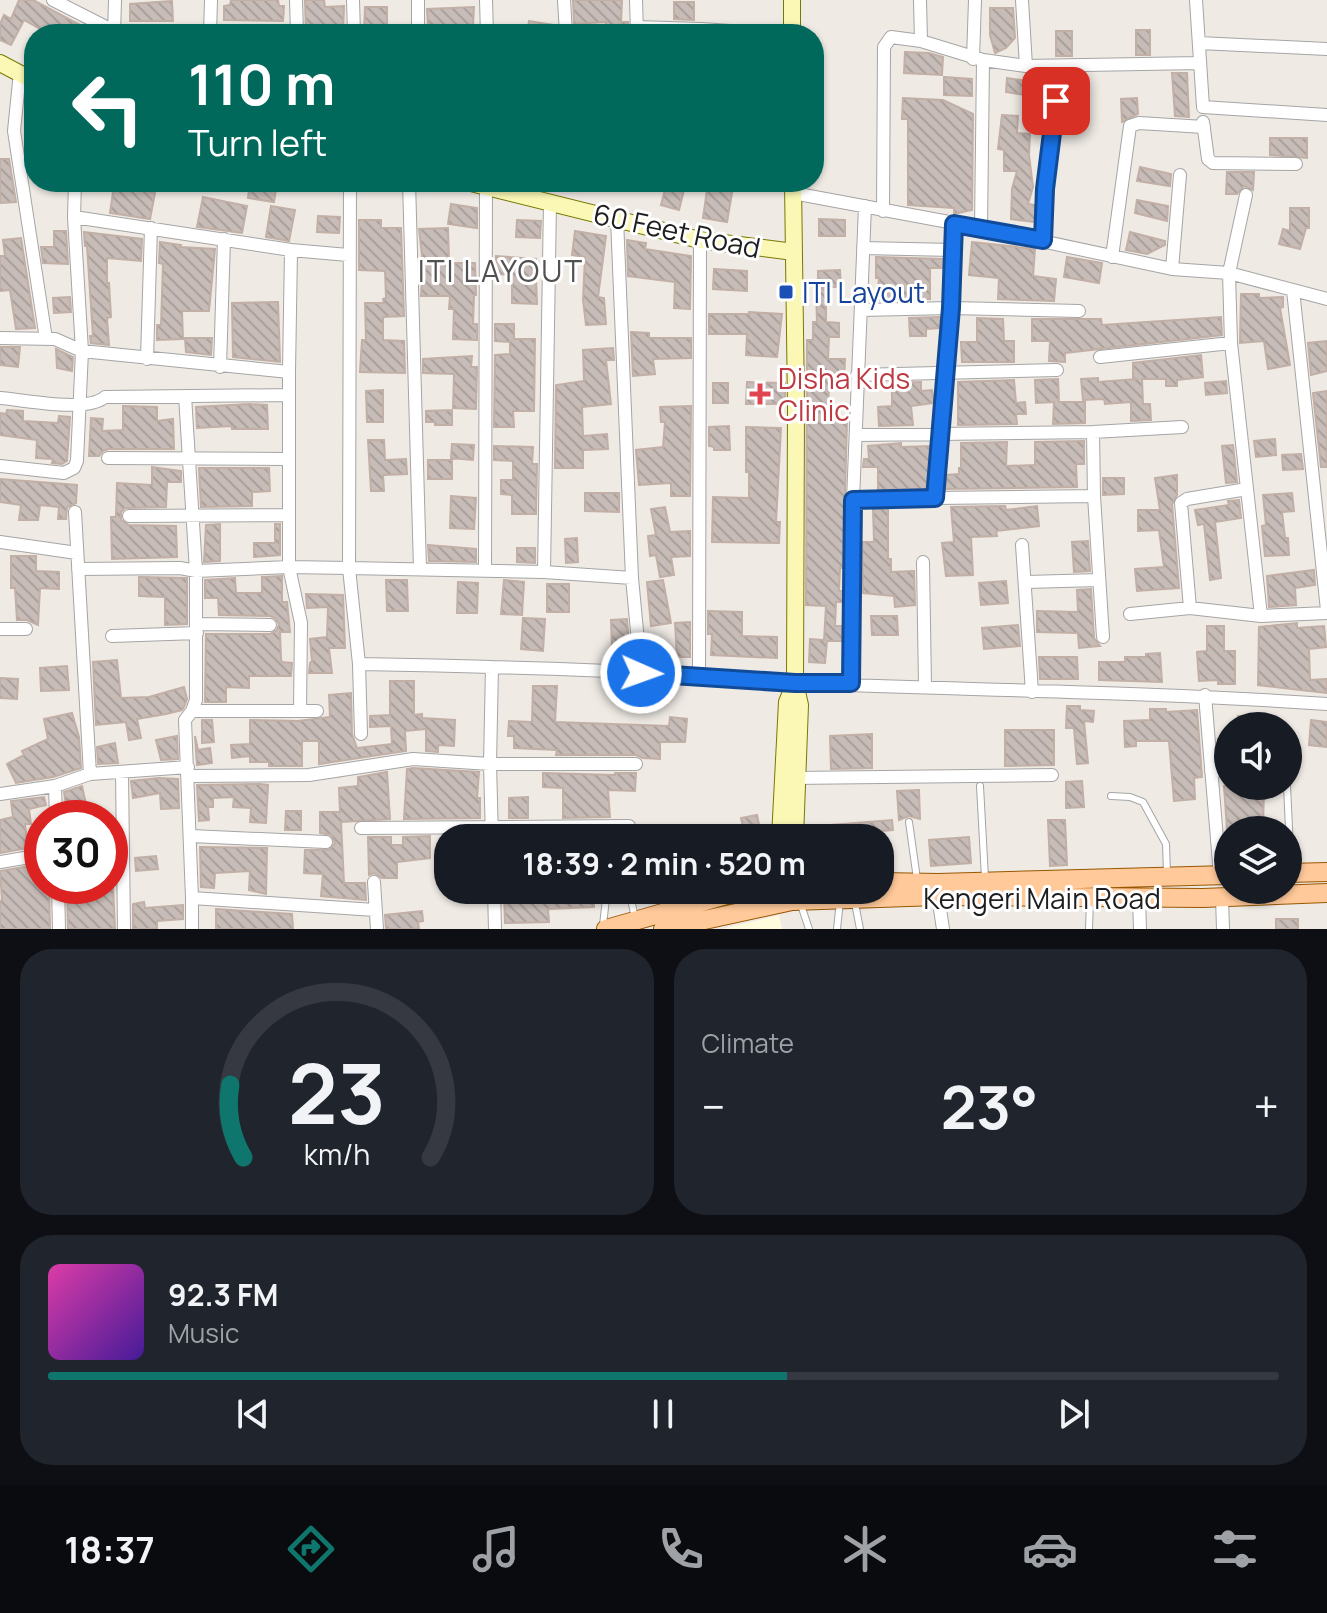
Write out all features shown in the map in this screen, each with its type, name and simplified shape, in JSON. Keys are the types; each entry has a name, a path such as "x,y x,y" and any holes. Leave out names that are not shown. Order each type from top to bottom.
{"main road":[{"path":"792,0 792,24"},
{"path":"0,63 24,75"},
{"name":"60 Feet Road","path":"514,192 700,240 794,252"},
{"path":"784,824 790,778 787,702 795,683 793,192"},
{"path":"1302,873 1327,872"},
{"name":"Kengeri Main Road","path":"894,882 1214,875"},
{"name":"Kengeri Main Road","path":"1302,894 1327,893"},
{"name":"Kengeri Main Road","path":"894,897 1214,897"},
{"path":"604,929 635,921 666,904"},
{"name":"Kengeri Main Road","path":"663,929 761,904"}],"street":[{"path":"53,0 97,24"},
{"path":"114,24 115,0"},
{"path":"210,24 211,0"},
{"path":"296,0 297,24"},
{"path":"353,0 354,24"},
{"path":"418,0 418,24"},
{"path":"486,0 487,24"},
{"path":"564,0 565,24"},
{"path":"636,0 637,24"},
{"path":"920,0 921,41"},
{"path":"975,0 981,228"},
{"path":"1022,0 1026,66"},
{"path":"1196,0 1208,159 1213,163 1296,164"},
{"path":"883,211 884,47 891,37 921,41 978,59 1026,66 1200,63"},
{"path":"1199,43 1327,49"},
{"path":"24,89 14,131 46,339"},
{"path":"1043,240 1045,189 1056,101"},
{"path":"1203,107 1327,115"},
{"path":"1112,257 1130,126 1139,123 1204,127"},
{"path":"1172,269 1180,175"},
{"path":"0,466 70,472 77,461 82,351 75,192"},
{"path":"350,192 349,568 359,664 361,734"},
{"path":"409,192 420,569"},
{"path":"485,571 486,192"},
{"path":"812,192 883,211 1043,240 1172,269 1229,273 1327,299"},
{"path":"1246,195 1229,273 1231,343 1261,616"},
{"path":"544,572 550,202"},
{"path":"851,683 853,500 865,206"},
{"path":"74,217 291,250 348,255"},
{"path":"617,219 632,578 641,673"},
{"path":"935,498 951,308 954,224"},
{"path":"147,359 151,228"},
{"path":"220,367 224,239"},
{"path":"699,675 700,240"},
{"path":"863,248 953,250"},
{"path":"291,250 289,567 301,623 300,711"},
{"path":"1130,614 1190,608 1261,616 1327,611 1293,290"},
{"path":"861,310 951,308 1079,311"},
{"path":"0,338 55,339 82,351 289,372"},
{"path":"1100,357 1231,343"},
{"path":"857,375 1057,370"},
{"path":"0,398 80,405 97,404 105,397 289,395"},
{"path":"185,396 197,628 196,700 185,720 192,929"},
{"path":"856,435 1093,432 1182,427"},
{"path":"1093,432 1103,637"},
{"path":"108,458 288,459"},
{"path":"1190,608 1181,503 1187,499 1247,489"},
{"path":"853,500 1094,496"},
{"path":"75,512 90,774"},
{"path":"129,516 288,515"},
{"path":"0,542 77,553"},
{"path":"1022,545 1032,692"},
{"path":"923,562 925,686"},
{"path":"78,569 420,569 632,578"},
{"path":"1026,582 1099,580"},
{"path":"112,636 270,625"},
{"path":"0,629 26,629"},
{"path":"359,664 699,675 795,683 1032,692 1205,695 1327,704"},
{"path":"492,667 492,824"},
{"path":"1205,695 1217,816"},
{"path":"192,711 317,711"},
{"path":"0,794 55,786 90,774 188,772 309,775 413,759 490,764 636,764"},
{"path":"122,773 124,929"},
{"path":"790,778 1052,775"},
{"path":"55,786 55,800"},
{"path":"361,828 434,830"},
{"path":"191,836 326,842"},
{"path":"0,862 24,858"},
{"path":"374,882 377,929"},
{"path":"938,896 943,929"},
{"path":"192,898 375,910"},
{"path":"1139,898 1140,929"},
{"path":"58,904 59,929"},
{"path":"494,904 495,929"},
{"path":"1222,904 1223,929"}],"lane":[{"path":"980,786 985,882"},
{"path":"1111,796 1143,802 1166,844 1168,877"},
{"path":"909,822 917,883"},
{"path":"1089,929 1091,898"},
{"path":"604,929 606,904"},
{"path":"632,904 635,921"},
{"path":"793,904 809,929"},
{"path":"837,929 845,904"},
{"path":"849,904 860,929"}],"shaded area":[{"path":"779,915 782,929 722,929"}],"building":[{"path":"19,0 33,0 78,24 31,24 24,20 11,45 0,40 0,24 4,15 11,19"},
{"path":"231,0 278,0 279,6 284,6 283,21 224,20 224,6 230,5"},
{"path":"305,0 324,0 325,7 344,6 343,24 306,24"},
{"path":"573,0 622,0 621,22 628,22 628,24 574,24"},
{"path":"172,1 173,21 130,21 130,4"},
{"path":"674,2 694,2 694,20 674,19"},
{"path":"365,7 387,7 387,24 364,24"},
{"path":"474,7 473,24 428,24 427,9"},
{"path":"990,8 1013,8 1015,38 1006,48 995,53 990,35"},
{"path":"1136,30 1150,30 1150,55 1136,55"},
{"path":"1056,31 1072,31 1072,56 1056,56"},
{"path":"905,52 943,57 942,75 904,73"},
{"path":"1172,73 1187,73 1189,117 1175,116"},
{"path":"944,77 972,79 972,96 944,95"},
{"path":"1007,78 1033,82 1031,96 1006,92"},
{"path":"903,98 943,100 973,114 972,210 954,214 954,208 908,205 908,119 902,119"},
{"path":"1137,98 1138,114 1122,122 1121,99"},
{"path":"1002,115 1018,116 1017,133 1030,134 1033,187 1028,204 1035,205 1035,222 1011,219 1012,189 1017,171 1004,171 1004,150 998,149"},
{"path":"1270,138 1307,138 1307,158 1270,155"},
{"path":"0,159 9,159 16,202 0,203"},
{"path":"1140,167 1171,174 1170,186 1137,181"},
{"path":"1227,172 1254,172 1253,190 1244,186 1237,194 1226,194"},
{"path":"113,192 155,193 150,219 110,213"},
{"path":"249,192 276,192 274,202 248,198"},
{"path":"664,192 684,192 679,210 661,205"},
{"path":"707,192 732,192 727,222 703,218"},
{"path":"203,197 247,206 242,233 197,227"},
{"path":"1137,200 1168,206 1167,221 1135,213"},
{"path":"451,204 477,208 477,228 448,224"},
{"path":"271,206 295,210 289,241 266,237"},
{"path":"1290,208 1309,208 1309,228 1306,228 1300,249 1279,244 1283,229 1290,231"},
{"path":"318,216 340,217 339,233 317,232"},
{"path":"819,219 845,220 845,236 819,236"},
{"path":"359,220 381,220 381,228 401,228 404,316 383,317 383,340 404,341 405,373 360,372 362,340 366,340 365,303 384,303 383,299 386,298 385,271 359,270"},
{"path":"517,220 541,221 540,238 516,237"},
{"path":"448,228 449,263 475,263 473,324 477,324 477,340 453,339 454,309 449,309 450,296 421,296 423,264 419,229"},
{"path":"54,231 66,231 68,264 43,263 41,247 54,247"},
{"path":"575,231 606,236 598,297 604,298 606,324 586,325 583,300 585,257 572,255"},
{"path":"84,232 142,239 141,261 107,258 111,317 107,318 109,345 91,343 90,336 93,336"},
{"path":"1130,232 1165,241 1165,245 1147,254 1126,250"},
{"path":"21,238 35,328 16,329 10,290 0,291 0,256 5,256 3,240"},
{"path":"627,240 646,243 645,249 691,256 690,309 674,308 675,282 628,276"},
{"path":"160,242 180,247 215,249 209,311 182,311 183,339 157,340 157,325 161,325 163,264 159,263"},
{"path":"972,242 1035,249 1033,276 1056,279 1054,301 998,299 999,278 969,275"},
{"path":"496,256 536,259 534,278 537,304 512,303 512,276 495,273"},
{"path":"876,257 944,259 943,268 930,268 930,299 877,300 879,278 876,278"},
{"path":"1067,257 1102,263 1099,283 1064,277"},
{"path":"714,269 747,271 747,291 713,289"},
{"path":"840,270 841,287 818,287 818,271"},
{"path":"816,289 826,289 826,322 839,323 839,337 829,337 828,359 845,359 844,381 829,380 828,420 847,421 843,568 840,568 839,591 843,591 843,602 836,602 835,626 843,626 842,641 827,641 825,663 809,662 810,639 824,640 826,606 806,605 807,340 813,340 813,322 817,322"},
{"path":"1241,294 1259,294 1259,298 1283,297 1283,307 1280,308 1290,365 1268,369 1264,341 1240,343"},
{"path":"70,297 71,312 54,313 53,298"},
{"path":"278,302 280,362 233,357 232,303"},
{"path":"709,314 782,314 777,357 746,355 747,334 709,334"},
{"path":"941,317 940,328 926,329 926,336 910,336 909,318"},
{"path":"1221,317 1222,335 1065,353 1065,362 1049,361 1050,341 1032,341 1032,319 1101,319 1102,325"},
{"path":"977,318 1003,319 1004,341 1014,341 1014,362 962,362 961,342 977,342"},
{"path":"495,324 514,324 514,339 535,339 534,411 513,411 514,427 494,427 495,355 510,354 510,342 495,341"},
{"path":"631,332 649,333 649,338 691,338 691,358 653,359 655,374 633,376"},
{"path":"185,338 212,338 211,355 186,352"},
{"path":"1327,341 1327,371 1311,375 1308,343"},
{"path":"0,347 20,347 18,367 0,365"},
{"path":"613,348 614,360 606,360 611,404 582,407 583,436 607,434 608,449 583,450 583,468 555,468 556,385 584,381 583,350"},
{"path":"56,349 73,357 72,371 57,368"},
{"path":"1201,355 1203,377 1177,380 1177,386 1166,386 1166,379 1142,379 1143,404 1150,404 1151,420 1131,421 1131,402 1105,404 1104,399 1083,400 1081,379 1098,378 1098,382 1138,379 1133,379 1133,363"},
{"path":"472,356 471,367 477,367 476,409 453,408 454,374 423,373 423,359"},
{"path":"1058,379 1059,402 1085,402 1085,423 1053,424 1054,402 1036,403 1035,380"},
{"path":"1014,380 1016,403 1025,402 1026,414 1016,414 1017,424 958,425 958,382"},
{"path":"1226,381 1227,393 1206,395 1205,383"},
{"path":"747,382 785,383 785,404 746,404"},
{"path":"921,382 921,391 932,390 934,403 911,406 913,425 879,426 878,407 892,406 892,383"},
{"path":"713,383 728,383 728,403 713,403"},
{"path":"383,390 383,422 367,422 366,391"},
{"path":"1327,391 1327,467 1321,467 1313,393"},
{"path":"267,405 268,429 232,429 232,426 197,428 196,407"},
{"path":"123,406 157,407 157,421 173,419 174,449 108,449 99,456 89,456 91,418 103,419 102,431 123,430"},
{"path":"691,406 690,496 671,496 671,483 639,485 636,450 663,447 665,422 661,422 660,407"},
{"path":"7,410 23,411 23,421 58,423 59,416 70,417 67,461 62,464 52,463 53,459 36,458 37,440 0,435 0,413 6,414"},
{"path":"452,410 452,425 426,422 426,411"},
{"path":"729,426 730,450 714,450 709,446 709,427"},
{"path":"746,427 781,428 776,522 780,522 779,543 712,542 713,497 749,498"},
{"path":"1275,439 1276,455 1256,457 1254,441"},
{"path":"368,440 384,440 385,460 406,459 407,474 383,475 384,491 371,491"},
{"path":"1084,441 1084,464 1076,464 1077,487 945,489 946,475 959,474 961,443 1007,442 1006,466 1035,465 1035,442"},
{"path":"901,443 901,447 930,446 927,489 878,490 878,467 863,467 864,459 869,459 868,446"},
{"path":"452,444 474,445 473,460 451,458"},
{"path":"1233,445 1237,482 1226,483 1222,446"},
{"path":"494,446 533,447 532,464 537,464 536,514 512,514 512,495 501,494 501,480 513,480 513,461 494,460"},
{"path":"1301,454 1303,469 1283,470 1282,455"},
{"path":"428,460 452,460 452,479 428,479"},
{"path":"152,467 181,471 181,482 167,482 166,507 125,508 121,512 121,520 129,525 176,526 177,557 112,559 111,517 116,517 117,483 152,485"},
{"path":"199,468 269,468 270,491 252,492 252,506 201,507"},
{"path":"1177,475 1177,495 1172,504 1179,588 1137,591 1135,569 1164,567 1159,530 1138,531 1138,510 1160,510 1155,478"},
{"path":"1103,478 1124,478 1124,494 1103,495"},
{"path":"0,479 77,485 76,503 67,507 66,519 58,519 59,507 40,505 38,520 19,520 21,505 0,502"},
{"path":"585,493 619,493 619,512 585,511"},
{"path":"1292,493 1294,511 1282,512 1289,555 1265,556 1263,495"},
{"path":"451,496 476,498 474,529 450,528"},
{"path":"1239,500 1241,518 1215,522 1221,578 1210,580 1204,524 1198,525 1195,510 1229,505 1228,501"},
{"path":"1005,506 1006,510 1037,506 1039,526 996,531 997,536 971,537 973,575 946,576 942,543 954,542 951,507"},
{"path":"665,507 670,532 690,531 690,556 671,557 674,575 660,577 656,555 650,556 648,536 656,535 651,509"},
{"path":"888,508 891,572 914,571 915,605 895,607 894,596 863,593 862,542 874,542 873,509"},
{"path":"220,524 220,561 204,562 206,525"},
{"path":"275,524 280,524 280,555 254,557 254,543 275,543"},
{"path":"577,538 578,562 566,563 565,539"},
{"path":"1088,541 1090,571 1074,572 1072,542"},
{"path":"428,545 476,549 476,562 429,561"},
{"path":"517,548 535,548 535,563 517,562"},
{"path":"11,556 36,556 36,571 59,572 59,589 40,588 38,625 17,620 15,588 11,588"},
{"path":"1314,570 1315,585 1295,588 1296,605 1269,607 1267,576"},
{"path":"282,576 282,602 287,602 290,632 280,632 281,659 282,662 292,663 291,676 249,676 249,688 226,687 226,702 205,702 206,634 270,634 277,630 279,624 270,616 219,615 218,598 205,598 205,580 235,578 236,593 262,593 262,577"},
{"path":"139,577 187,578 187,624 165,625 165,597 139,596"},
{"path":"386,580 407,580 408,611 387,611"},
{"path":"504,580 524,582 522,615 501,614"},
{"path":"663,580 671,623 651,626 647,582"},
{"path":"1006,581 1008,603 981,605 979,583"},
{"path":"458,582 478,583 477,613 457,613"},
{"path":"547,584 569,584 569,612 547,612"},
{"path":"1091,589 1094,638 1100,646 1079,648 1078,633 1037,632 1037,611 1078,612 1077,590"},
{"path":"306,594 343,595 345,648 329,648 332,673 309,673 312,661 310,639 327,637 328,607 307,608"},
{"path":"708,611 742,612 742,636 777,637 777,658 711,655 712,634 708,634"},
{"path":"871,616 897,616 898,635 872,635"},
{"path":"523,618 545,619 543,651 521,649"},
{"path":"627,619 629,646 612,646 611,620"},
{"path":"690,622 690,657 677,657 675,623"},
{"path":"1297,623 1297,628 1324,626 1326,647 1309,649 1310,680 1327,679 1327,693 1258,685 1259,627"},
{"path":"1018,625 1020,646 984,649 982,628"},
{"path":"1207,626 1224,626 1224,651 1235,651 1235,684 1218,684 1218,680 1199,681 1197,652 1207,651"},
{"path":"1160,653 1162,682 1099,680 1099,662 1125,662 1125,657"},
{"path":"1039,657 1077,657 1078,679 1040,679"},
{"path":"117,660 121,698 149,697 184,687 187,699 182,710 137,719 141,738 129,740 126,722 96,725 93,662"},
{"path":"67,666 69,690 41,691 40,668"},
{"path":"0,678 18,679 17,699 0,698"},
{"path":"390,681 414,681 414,715 455,720 454,746 438,745 438,752 426,751 426,729 405,731 406,751 319,764 319,741 302,741 302,766 269,766 269,762 250,762 250,756 232,758 231,745 250,744 250,720 298,721 330,717 329,695 351,693 352,734 357,748 392,744 391,726 370,727 370,716 390,715"},
{"path":"533,686 557,686 555,722 669,726 670,717 687,719 685,742 660,742 660,759 636,755 556,755 557,750 514,748 514,736 508,736 509,721 532,722"},
{"path":"1067,706 1094,711 1093,722 1084,721 1088,763 1077,764 1074,728 1066,728"},
{"path":"1150,709 1166,709 1166,712 1197,710 1202,777 1194,778 1195,799 1174,801 1169,741 1136,741 1136,746 1125,747 1124,721 1150,720"},
{"path":"72,713 79,737 81,768 53,777 16,783 7,764 24,755 22,751 48,739 44,719"},
{"path":"202,720 212,720 214,742 202,743"},
{"path":"1311,720 1327,722 1327,747 1309,745"},
{"path":"1005,730 1054,730 1054,765 1005,766"},
{"path":"872,734 872,768 831,769 830,736"},
{"path":"177,736 178,759 161,760 156,740"},
{"path":"195,736 198,750 210,748 212,763 197,765"},
{"path":"115,743 118,763 98,764 97,747"},
{"path":"407,769 479,772 477,798 480,798 480,818 404,819"},
{"path":"387,772 390,819 341,822 344,883 365,883 366,900 321,896 323,874 304,873 305,850 329,850 335,843 331,835 320,833 320,812 340,812 339,788 358,786 358,777"},
{"path":"543,773 636,773 635,791 608,790 610,817 563,818 563,788 543,787"},
{"path":"178,779 179,808 161,809 160,793 133,798 131,781"},
{"path":"1082,781 1084,807 1066,808 1066,782"},
{"path":"197,785 268,785 266,823 250,822 251,808 233,807 234,797 213,798 213,807 208,807 209,820 199,821"},
{"path":"82,786 85,800 65,800 64,792"},
{"path":"919,790 920,819 909,816 899,820 897,791"},
{"path":"44,797 45,800 24,800 24,849 0,853 0,820 13,817 11,801"},
{"path":"528,797 528,818 509,818 509,798"},
{"path":"1225,800 1264,800 1263,816 1226,816"},
{"path":"286,811 301,811 301,830 285,830"},
{"path":"757,815 759,824 742,824 741,818"},
{"path":"892,820 892,824 843,824"},
{"path":"1048,820 1065,820 1067,865 1050,866"},
{"path":"430,836 430,858 397,862 397,878 382,878 374,873 369,875 368,837 391,837 391,845 403,845 403,837"},
{"path":"969,837 971,863 931,866 929,840"},
{"path":"200,847 267,848 266,894 249,890 250,871 215,873 214,888 201,887"},
{"path":"156,856 158,869 136,871 135,858"},
{"path":"24,867 24,904 49,904 50,929 0,929 0,871"},
{"path":"144,902 145,908 183,905 183,919 157,921 157,929 133,929 133,904"},
{"path":"67,904 114,904 115,929 68,929"},
{"path":"504,904 594,904 594,907 548,909 549,922 505,923"},
{"path":"216,909 292,914 293,929 216,929"},
{"path":"422,911 423,921 418,922 419,929 386,929 385,915"},
{"path":"1276,919 1298,919 1298,929 1276,929"}],"place":[{"name":"ITI Layout","path":"786,292"},
{"name":"Disha Kids Clinic","path":"760,394"}],"district":[{"name":"ITI LAYOUT","path":"501,270"}],"route":[{"path":"641,673 795,683 851,683 853,500 935,498 951,308 954,224 1043,240 1045,189 1056,101"}]}
